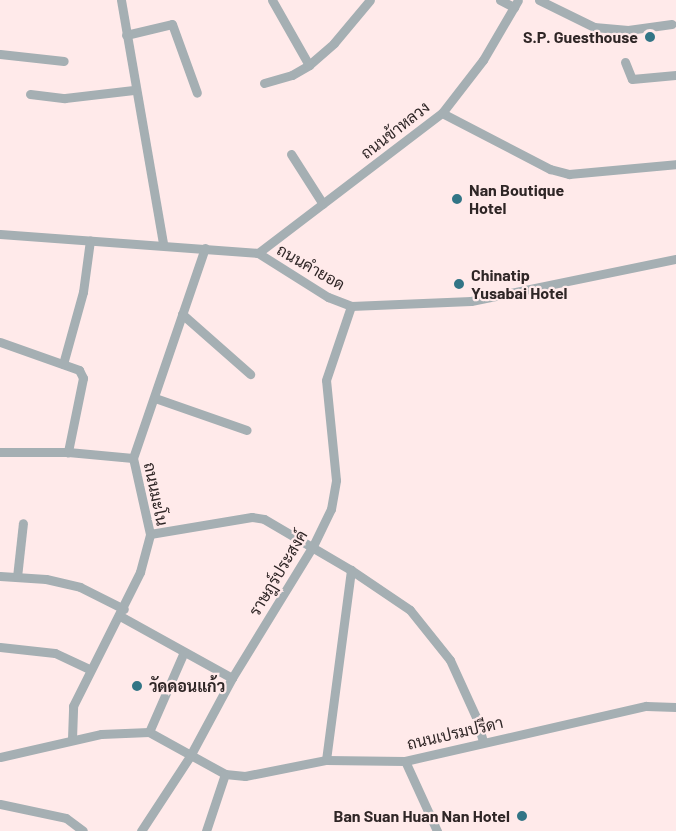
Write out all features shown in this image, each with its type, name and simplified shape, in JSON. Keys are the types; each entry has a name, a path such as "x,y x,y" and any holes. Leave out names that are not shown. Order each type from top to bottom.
{"street":[{"path":"122,0 134,90 163,244"},
{"path":"272,0 309,65"},
{"path":"264,83 292,75 309,65 334,42 370,0"},
{"path":"500,0 516,4"},
{"path":"539,0 594,27 628,30 672,24"},
{"name":"ถนนข้าหลวง","path":"258,253 442,113 483,60 516,4"},
{"path":"126,35 172,24 197,93"},
{"path":"0,54 64,61"},
{"path":"625,62 632,79 676,75"},
{"path":"30,94 65,98 134,90"},
{"path":"442,113 550,169 569,174 676,164"},
{"path":"291,154 323,204"},
{"name":"ถนนคำยอด","path":"0,234 163,244 258,253 328,297 351,306 471,301 676,259"},
{"path":"63,364 83,292 90,240"},
{"name":"ถนนมะโน","path":"72,739 73,706 90,669 122,613 140,572 150,534 133,458 205,248"},
{"name":"ราษฎร์ประสงค์","path":"141,831 190,756 232,678 313,546 331,509 336,480 326,380 351,306"},
{"path":"182,314 250,374"},
{"path":"0,342 79,370 83,378 68,452"},
{"path":"155,398 247,430"},
{"path":"0,452 68,452 133,458"},
{"path":"150,534 252,517 264,519 313,546 410,610 450,660 476,717 483,742"},
{"path":"17,577 23,523"},
{"path":"326,760 351,570"},
{"path":"0,576 80,587 184,652 232,678"},
{"path":"0,647 55,653 90,669"},
{"path":"0,757 72,739 149,732 184,652"},
{"name":"ถนนเปรมปรีดา","path":"149,732 225,774 245,776 326,760 405,760 646,706 676,707"},
{"path":"405,760 437,831"},
{"path":"206,831 225,774"},
{"path":"0,804 66,818 83,831"}],"place":[{"name":"S.P. Guesthouse","path":"650,37"},
{"name":"Nan Boutique Hotel","path":"457,199"},
{"name":"Chinatip Yusabai Hotel","path":"459,284"},
{"name":"วัดดอนแก้ว","path":"137,686"},
{"name":"Ban Suan Huan Nan Hotel","path":"522,816"}]}
